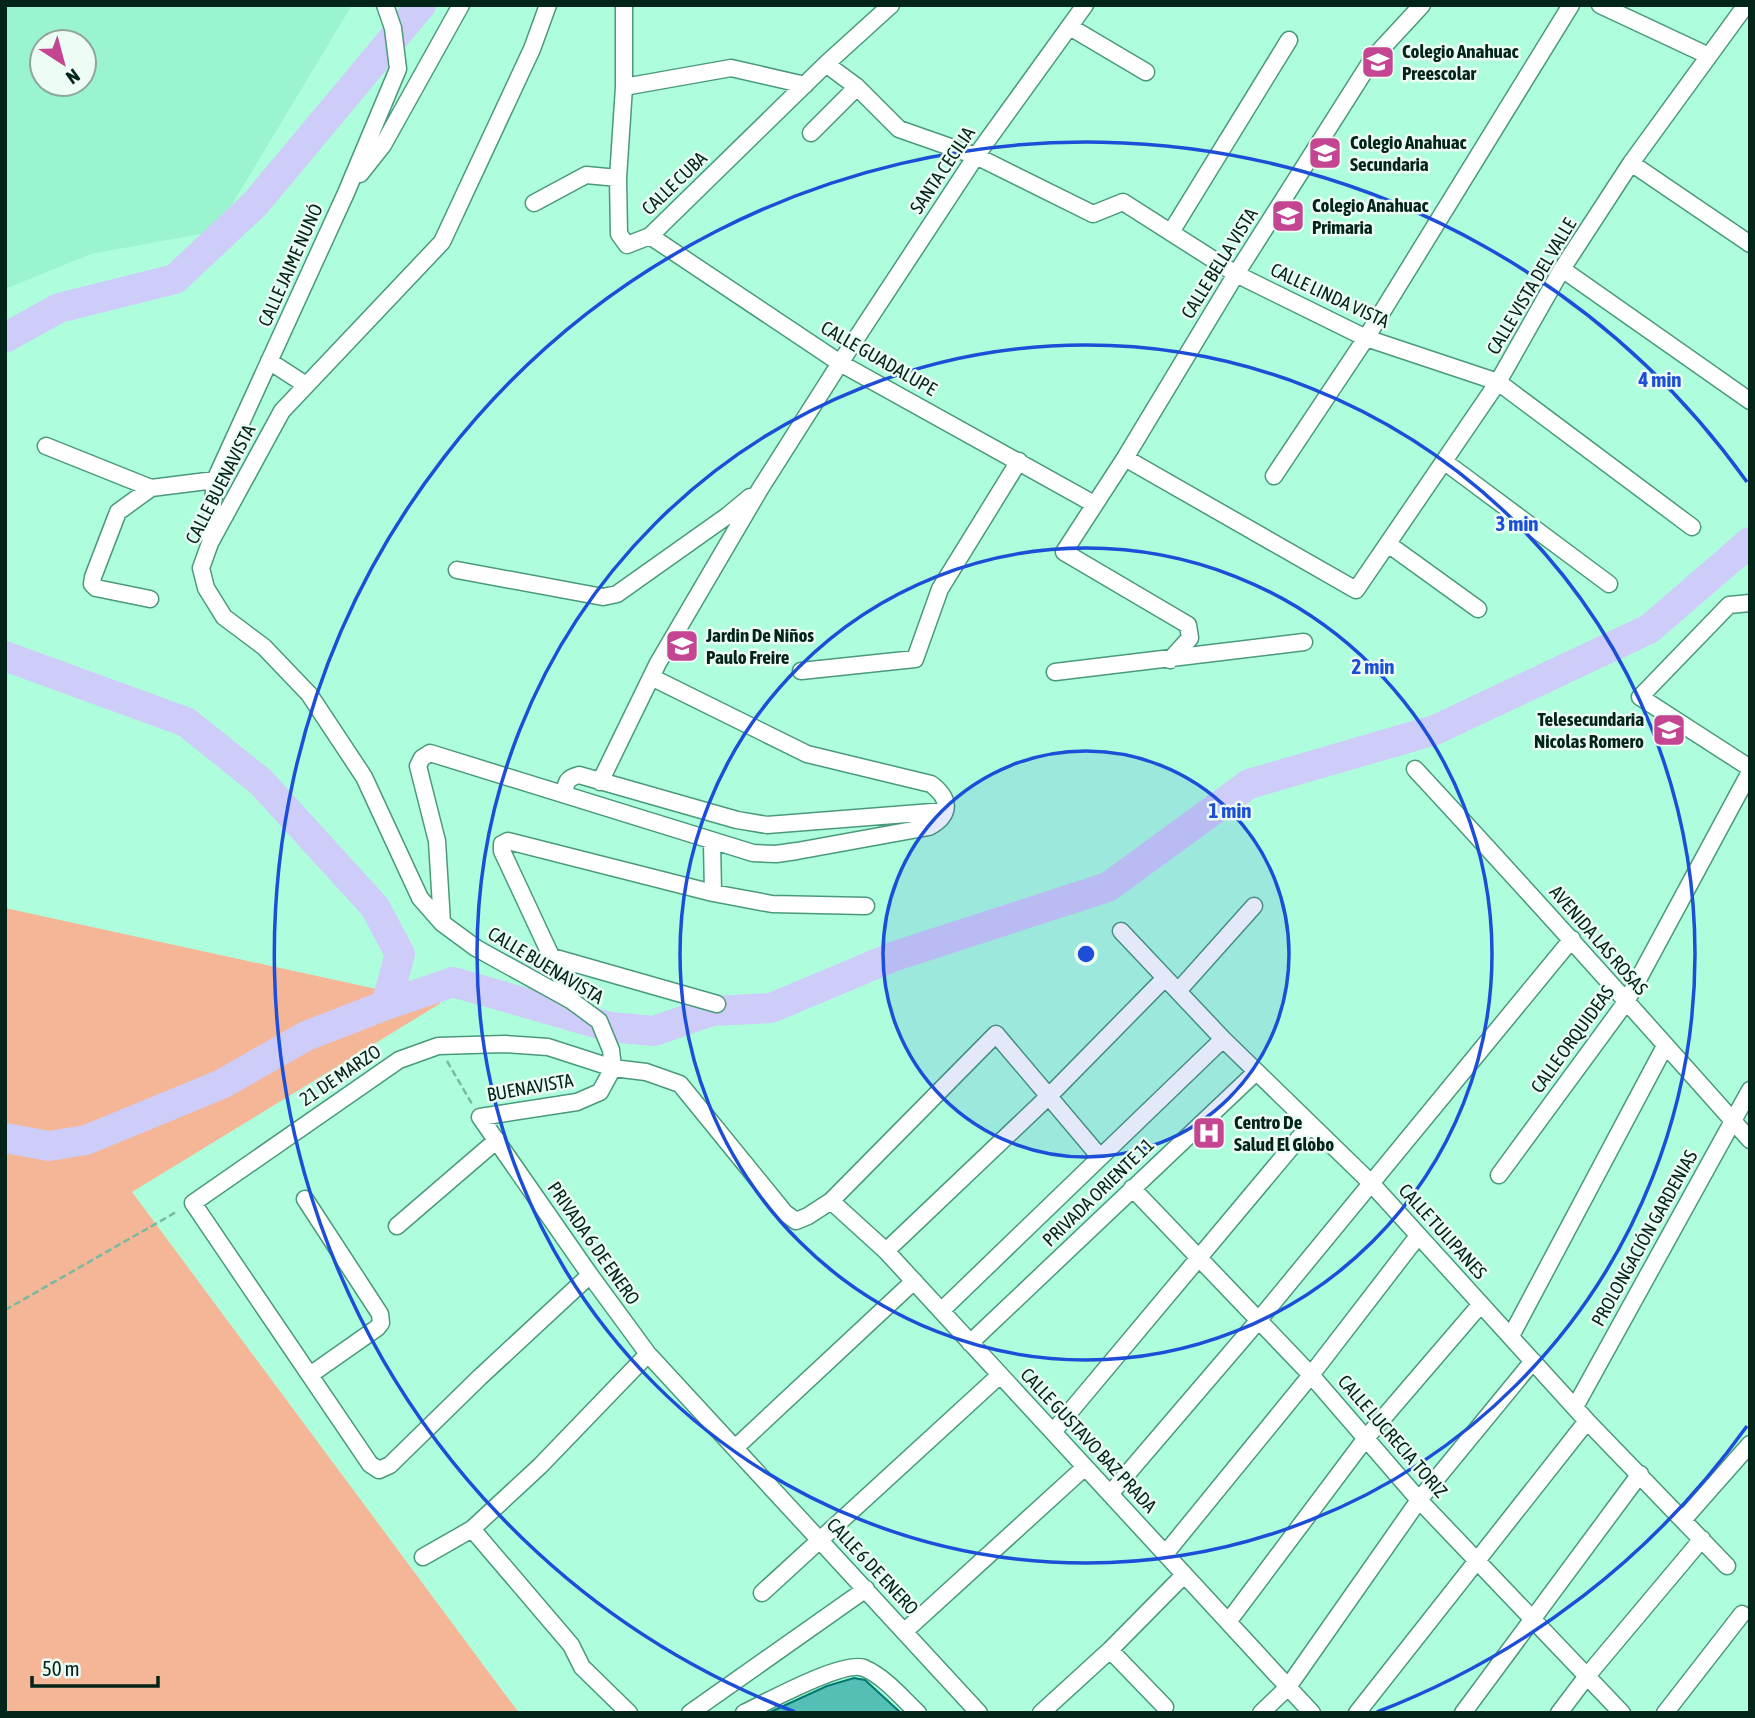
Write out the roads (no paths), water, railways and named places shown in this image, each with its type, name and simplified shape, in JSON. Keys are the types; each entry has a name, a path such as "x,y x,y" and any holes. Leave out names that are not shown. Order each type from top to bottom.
{"street":[{"name":"CALLE JAIME NUNÓ","path":"210,543 215,480 346,193 398,69 393,28 386,5"},
{"path":"346,193 383,145 461,5"},
{"name":"CALLE BUENAVISTA","path":"548,5 532,49 442,242 282,411 210,543 201,568 206,588 224,617 264,647 309,694 364,777 420,898 442,923 488,955 572,1001 599,1021 609,1047 613,1068"},
{"name":"CALLE CUBA","path":"624,5 624,87 618,178 619,234 627,245 650,236 891,5"},
{"name":"SANTA CECILIA","path":"600,782 655,670 760,489 976,156 1085,5"},
{"name":"CALLE BELLA VISTA","path":"1170,660 1190,638 1188,625 1064,552 1373,58 1422,5"},
{"path":"1274,476 1366,338 1571,5"},
{"path":"1600,5 1709,56"},
{"name":"CALLE VISTA DEL VALLE","path":"1125,458 1356,590 1498,382 1562,270 1631,163 1746,5"},
{"path":"1070,27 1146,72"},
{"path":"1171,232 1289,40"},
{"path":"827,64 857,87 899,129 976,156"},
{"path":"624,87 731,68 805,85"},
{"path":"811,133 857,87"},
{"name":"CALLE LINDA VISTA","path":"976,156 1093,214 1123,202 1236,274 1366,338 1498,382 1692,527"},
{"path":"1631,163 1750,244"},
{"path":"534,203 586,175 618,178"},
{"name":"CALLE GUADALUPE","path":"650,236 840,363 1094,504"},
{"path":"1562,270 1750,401"},
{"path":"269,361 306,385"},
{"path":"46,446 151,488"},
{"path":"801,671 915,659 940,589 1019,461"},
{"path":"1445,462 1609,584"},
{"path":"150,599 96,588 92,584 118,512 151,488 215,480"},
{"path":"457,570 603,597 617,594 727,516 760,489"},
{"path":"1388,544 1478,609"},
{"path":"1750,603 1729,605 1640,697 1750,770"},
{"path":"1055,672 1304,642"},
{"path":"442,923 437,841 418,766 422,758 429,753 753,853 776,854 929,827 940,821 946,811 946,802 941,792 931,784 807,754 655,670"},
{"name":"AVENIDA LAS ROSAS","path":"1415,769 1573,939 1750,1140"},
{"name":"CALLE ORQUIDEAS","path":"1499,1175 1626,1002 1750,770"},
{"path":"564,794 566,782 579,775 744,822 766,825 946,811"},
{"path":"572,1001 502,851 502,844 508,841 713,893 772,904 866,906"},
{"path":"712,842 713,893"},
{"path":"1178,991 1254,906"},
{"name":"CALLE TULIPANES","path":"1121,932 1223,1039 1370,1182 1587,1421 1727,1566"},
{"path":"1110,1494 1258,1321 1573,939"},
{"path":"552,957 718,1004"},
{"path":"886,1251 1050,1095 1165,978"},
{"path":"613,1068 646,1072 680,1084 785,1213 796,1221 831,1201 996,1034 1101,1157"},
{"path":"941,1311 1223,1039"},
{"name":"21 DE MARZO","path":"310,1375 193,1203 399,1060 439,1046 505,1044 548,1047 613,1068"},
{"path":"1511,1336 1665,1046"},
{"name":"BUENAVISTA","path":"480,1117 577,1102 600,1093 613,1068"},
{"name":"PRIVADA ORIENTE 11","path":"970,1343 1256,1072"},
{"name":"PROLONGACIÓN GARDENIAS","path":"1575,1407 1750,1090"},
{"name":"PRIVADA 6 DE ENERO","path":"480,1117 648,1354 735,1448"},
{"path":"1053,1432 1310,1125"},
{"path":"397,1226 497,1140"},
{"name":"CALLE LUCRECIA TORIZ","path":"1132,1188 1311,1374 1419,1500 1622,1713"},
{"path":"305,1199 380,1314 382,1322 377,1328 310,1375 370,1464 379,1470 390,1465 590,1275"},
{"name":"CALLE GUSTAVO BAZ PRADA","path":"831,1201 886,1251 1312,1713"},
{"path":"1165,1554 1419,1236"},
{"path":"735,1448 914,1281"},
{"path":"1227,1622 1366,1438 1481,1304"},
{"path":"423,1558 472,1528 540,1466 648,1354"},
{"path":"1261,1713 1288,1687 1419,1500 1533,1361"},
{"path":"762,1593 1000,1374"},
{"path":"1357,1713 1587,1421"},
{"path":"1684,1519 1750,1444"},
{"name":"CALLE 6 DE ENERO","path":"735,1448 979,1713"},
{"path":"905,1631 1085,1466"},
{"path":"1463,1713 1640,1475"},
{"path":"472,1528 571,1646 582,1667 629,1713"},
{"path":"1559,1713 1702,1539"},
{"path":"1041,1713 1110,1650 1184,1575"},
{"path":"690,1713 866,1589"},
{"path":"1665,1713 1742,1614"},
{"path":"1110,1650 1165,1707"},
{"path":"744,1713 839,1669 860,1667 876,1675 918,1713"}],"waterway":[{"path":"5,338 59,308 175,279 255,204 421,5"},
{"path":"386,1005 453,982 610,1027 654,1031 712,1011 771,1008 895,956 1108,887 1249,784 1435,730 1649,629 1750,542"},
{"path":"5,656 186,722 261,782 375,907 400,954 386,1005 306,1036 222,1084 86,1140 49,1146 5,1138"}],"place":[{"name":"Colegio Anahuac Preescolar","path":"1378,62"},
{"name":"Colegio Anahuac Secundaria","path":"1325,153"},
{"name":"Colegio Anahuac Primaria","path":"1288,216"},
{"name":"Jardin De Niños Paulo Freire","path":"682,646"},
{"name":"Telesecundaria Nicolas Romero","path":"1669,730"},
{"name":"Centro De Salud El Globo","path":"1209,1133"}]}
